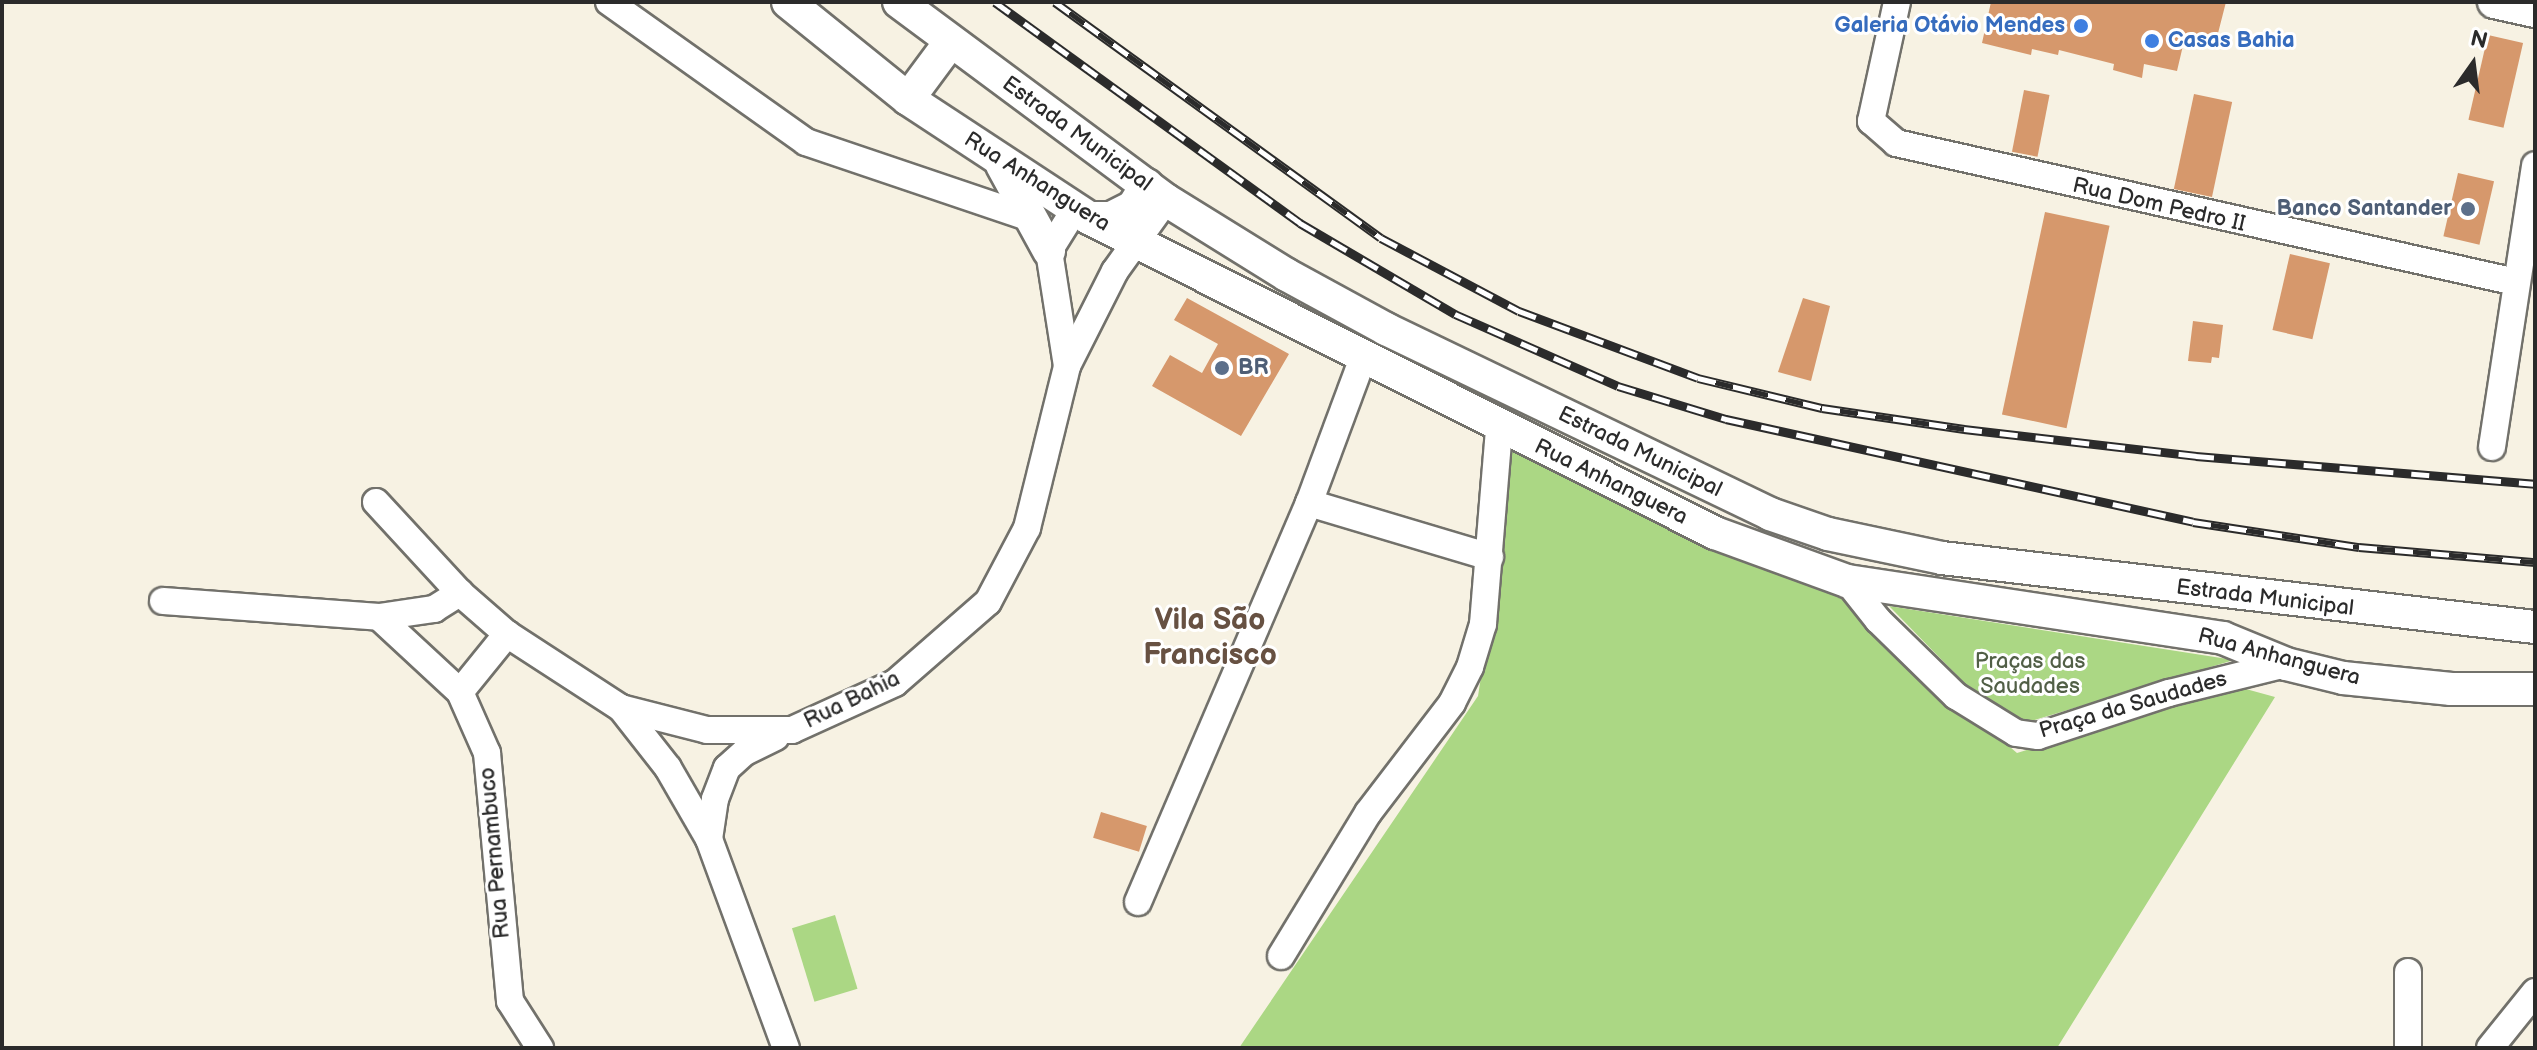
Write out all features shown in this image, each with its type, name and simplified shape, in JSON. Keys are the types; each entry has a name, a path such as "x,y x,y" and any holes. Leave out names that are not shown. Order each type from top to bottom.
{"main road":[{"name":"Rua Anhanguera","path":"788,2 908,99 1082,214 1499,428 1715,533 1847,581 2223,638 2286,664 2375,683 2535,689"},
{"path":"874,2 1013,102 1051,116"},
{"name":"Estrada Municipal","path":"899,2 1156,192 1386,329 1698,481 1828,534 2008,567 2485,624 2535,627"},
{"path":"2494,2 2535,11"},
{"path":"908,99 942,53"},
{"path":"1001,162 1049,251"},
{"path":"1082,214 1111,218 1156,192"}],"street":[{"path":"609,2 806,142 1031,218"},
{"name":"Rua Dom Pedro II","path":"1897,2 1871,108 1871,121 1879,133 1930,153 2516,282"},
{"path":"2492,447 2535,165"},
{"path":"1067,366 1115,271 1139,242 1156,192"},
{"path":"1067,366 1049,251 1082,214"},
{"path":"1138,902 1309,503 1363,358"},
{"name":"Rua Bahia","path":"376,502 460,593 507,634 621,708 707,730 792,730 895,683 988,602 1027,528 1067,366"},
{"path":"1281,956 1368,813 1452,703 1470,667 1483,624 1499,428"},
{"path":"1309,503 1490,557"},
{"name":"Praça da Saudades","path":"1847,581 1878,620 1956,696 2016,733 2038,736 2169,693 2286,664"},
{"path":"163,601 379,617 434,609 460,593"},
{"name":"Rua Pernambuco","path":"379,617 460,692 487,753 510,1001 540,1048"},
{"path":"460,692 507,634"},
{"path":"621,708 668,768 709,839 786,1048"},
{"path":"709,839 715,799 727,768 745,752 792,730"},
{"path":"2408,972 2408,1048"},
{"path":"2490,1048 2535,992"}],"green space":[{"path":"1505,442 1839,590 1881,637 2017,753 2235,686 2275,697 2057,1048 1239,1048 1478,696 1501,548"},
{"name":"Praças das Saudades","path":"1889,606 2234,660 2028,722 1984,703"},
{"path":"835,915 858,989 814,1002 792,928"}],"building":[{"path":"1991,2 2226,2 2215,45 2185,37 2177,71 2144,64 2142,78 2113,70 2114,64 2059,50 2058,55 2032,49 2031,55 1982,43"},
{"path":"2488,35 2523,43 2504,128 2468,120"},
{"path":"2024,90 2050,95 2038,157 2012,152"},
{"path":"2194,94 2232,102 2212,197 2174,189"},
{"name":"Banco Santander","path":"2458,173 2494,181 2479,245 2443,236"},
{"path":"2045,212 2110,226 2067,428 2002,414"},
{"path":"2290,254 2330,263 2312,339 2272,330"},
{"name":"BR","path":"1187,298 1289,354 1241,436 1152,386 1170,355 1202,373 1218,344 1174,320"},
{"path":"1803,298 1830,306 1811,381 1778,372"},
{"path":"2193,321 2223,325 2219,358 2212,357 2211,363 2188,361"},
{"path":"1101,812 1147,826 1139,852 1093,838"}],"railway":[{"path":"995,2 1300,223 1455,314 1618,386 1726,419 2193,522 2359,547 2535,562"},
{"path":"1055,2 1381,238 1519,311 1698,378 1822,408 1964,429 2196,456 2535,484"}],"place":[{"name":"Galeria Otávio Mendes","path":"2081,26"},
{"name":"Casas Bahia","path":"2152,41"},
{"name":"Banco Santander","path":"2468,209"},
{"name":"BR","path":"1222,368"}],"district":[{"name":"Vila São Francisco","path":"1210,637"}]}
